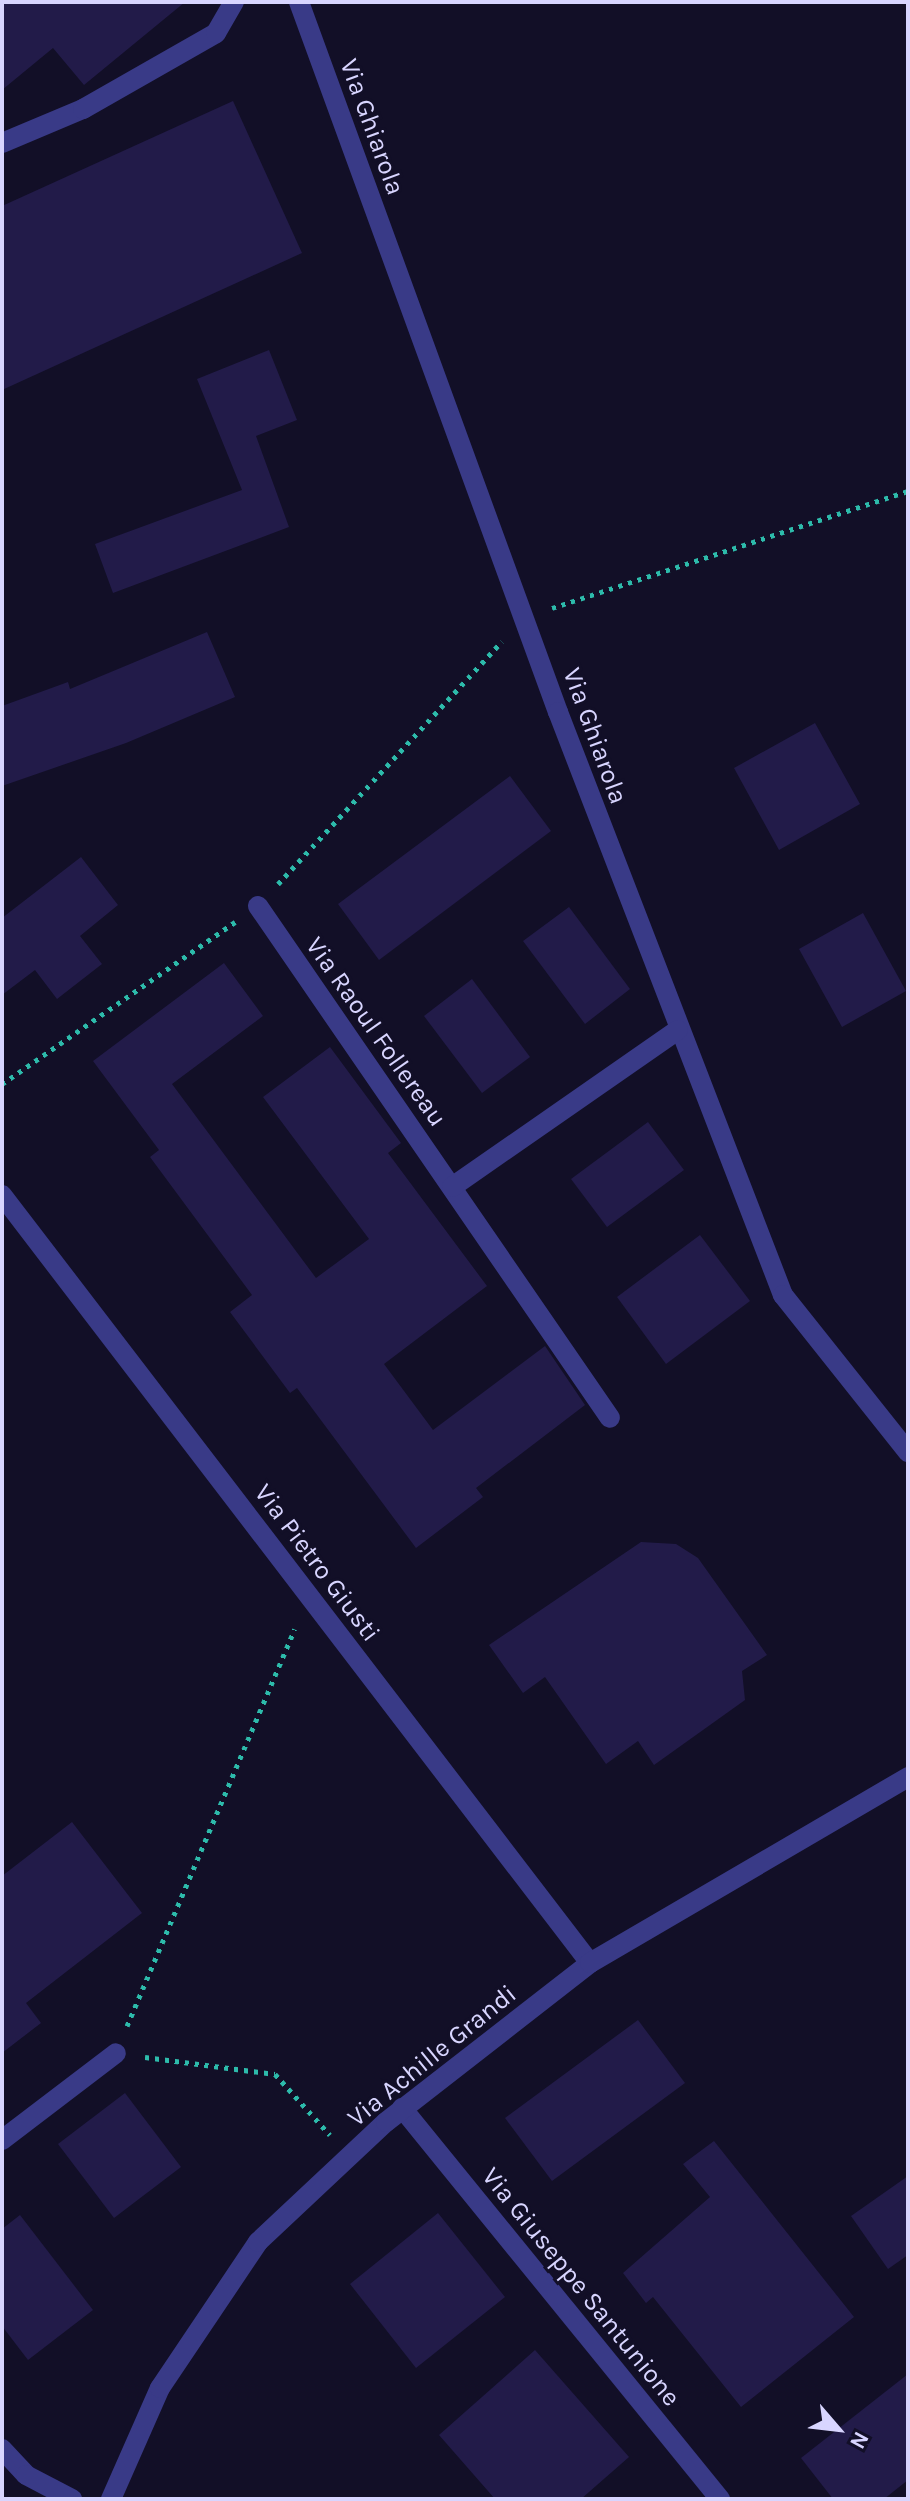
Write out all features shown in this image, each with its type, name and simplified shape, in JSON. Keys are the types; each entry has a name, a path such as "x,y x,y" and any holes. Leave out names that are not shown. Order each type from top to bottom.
{"street":[{"path":"2,143 83,109 216,33 234,2"},
{"name":"Via Ghiarola","path":"299,2 678,1030 783,1295 908,1452"},
{"name":"Via Raoul Follereau","path":"258,906 610,1418"},
{"path":"452,1187 678,1030"},
{"name":"Via Pietro Giusti","path":"2,1195 590,1963"},
{"name":"Via Achille Grandi","path":"111,2499 160,2388 258,2242 402,2108 590,1963 908,1777"},
{"path":"2,2140 116,2053"},
{"name":"Via Giuseppe Santunione","path":"402,2108 720,2499"},
{"path":"2,2449 26,2475 72,2499"}],"path":[{"path":"2,1084 258,906"},
{"path":"295,1629 116,2053 275,2074 331,2136"}],"building":[{"path":"2,2 185,2 84,85 53,48 2,90"},
{"path":"233,101 302,253 2,390 2,206"},
{"path":"269,350 297,420 256,436 289,527 113,593 95,544 242,490 197,379"},
{"path":"207,632 235,697 126,743 2,786 2,706 68,682 70,689"},
{"path":"815,723 860,804 779,850 734,768"},
{"path":"510,776 551,831 379,960 338,904"},
{"path":"81,857 118,905 80,936 102,964 57,999 35,970 2,995 2,918"},
{"path":"569,907 630,989 585,1024 523,941"},
{"path":"863,913 906,991 842,1027 799,949"},
{"path":"224,963 263,1016 172,1084 316,1278 369,1239 263,1097 330,1047 401,1143 388,1153 487,1286 384,1364 433,1430 545,1346 585,1405 476,1488 483,1497 416,1548 297,1388 290,1393 230,1312 252,1295 150,1157 159,1150 93,1061"},
{"path":"472,979 530,1057 482,1093 424,1016"},
{"path":"648,1122 684,1170 607,1227 571,1179"},
{"path":"700,1235 750,1301 666,1364 617,1297"},
{"path":"641,1542 676,1544 698,1558 767,1655 742,1671 745,1700 654,1765 638,1741 606,1764 545,1677 523,1693 489,1645"},
{"path":"72,1822 142,1913 26,2003 41,2023 2,2053 2,1876"},
{"path":"638,2020 685,2083 552,2181 505,2118"},
{"path":"125,2093 181,2167 114,2218 58,2144"},
{"path":"714,2141 854,2317 741,2407 653,2297 646,2303 623,2273 710,2197 683,2164"},
{"path":"908,2176 908,2255 888,2269 851,2216"},
{"path":"438,2213 505,2297 416,2368 350,2284"},
{"path":"20,2215 93,2310 28,2360 2,2326 2,2229"},
{"path":"535,2350 629,2457 581,2499 495,2499 439,2435"},
{"path":"908,2374 908,2480 884,2499 833,2499 801,2458"}]}
